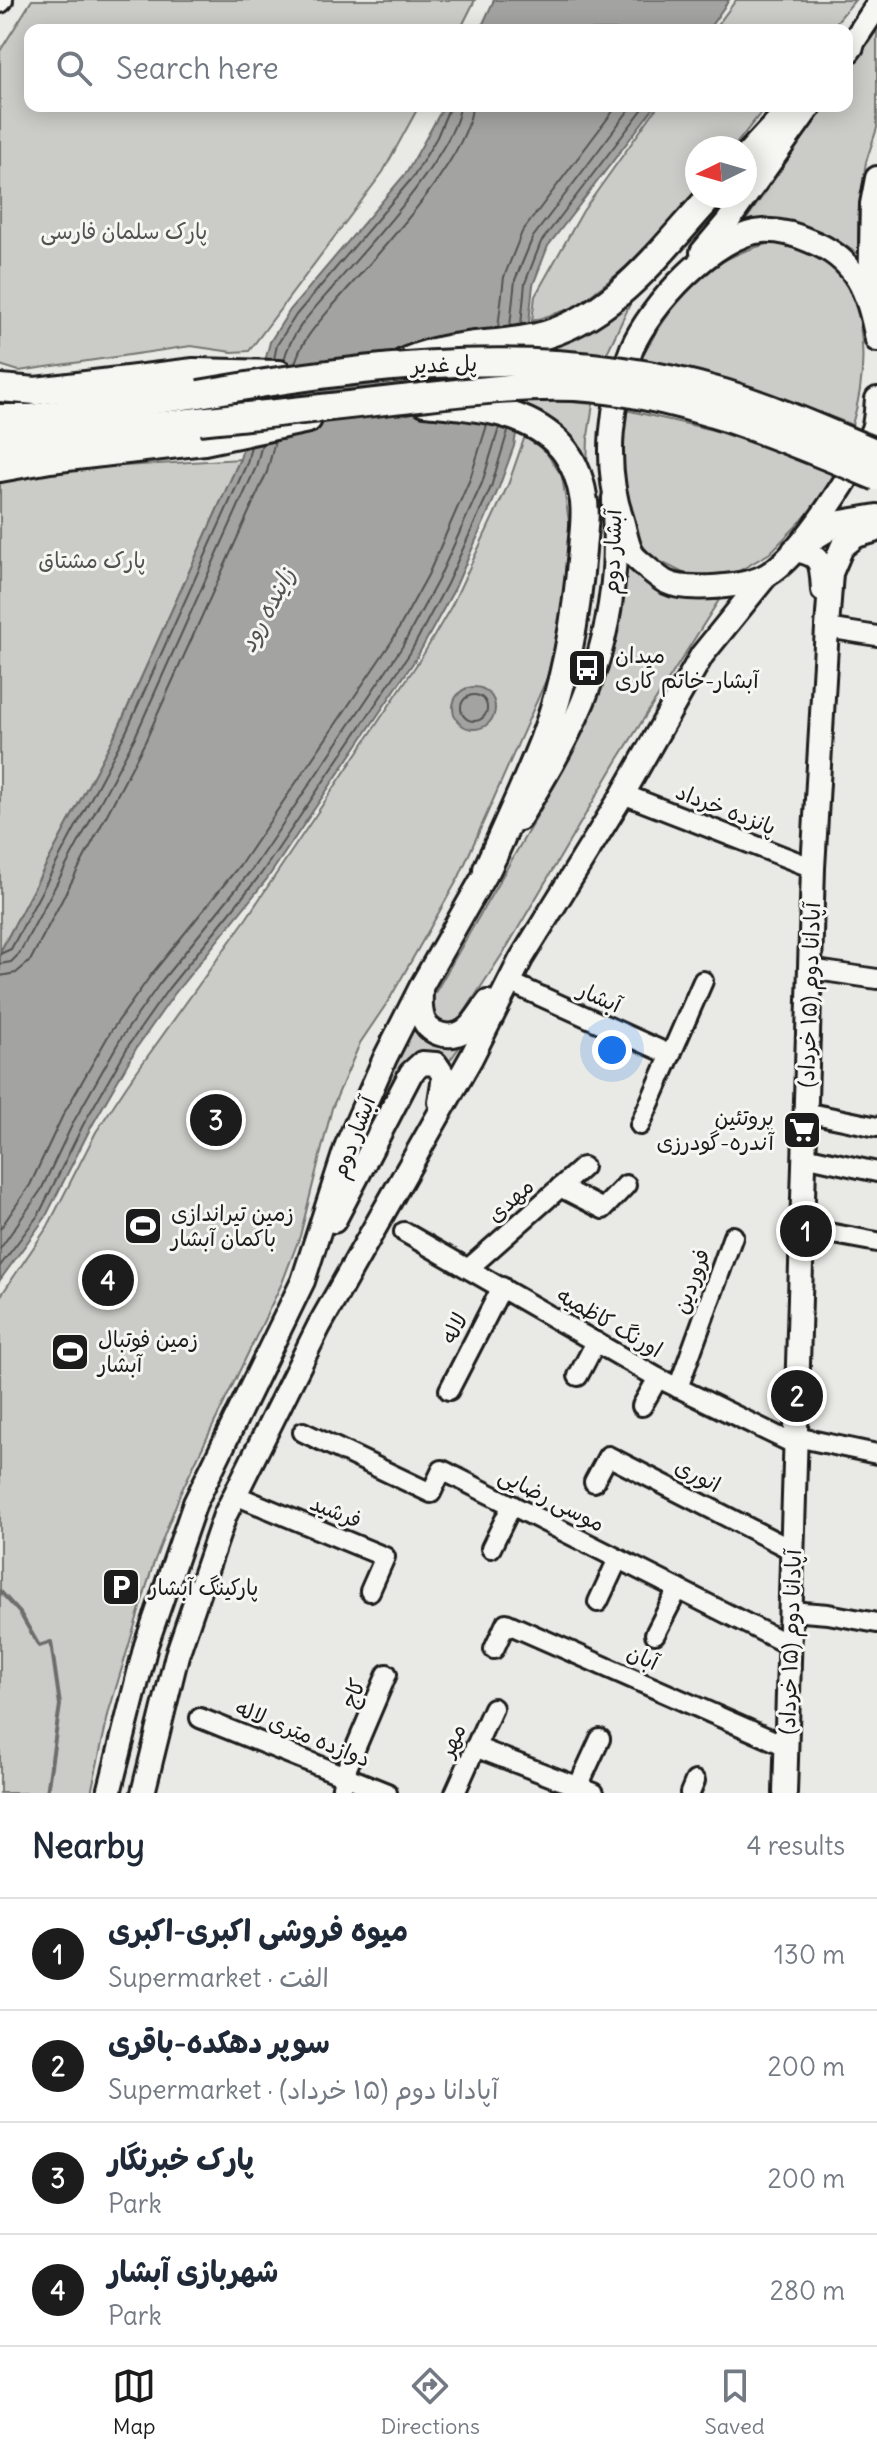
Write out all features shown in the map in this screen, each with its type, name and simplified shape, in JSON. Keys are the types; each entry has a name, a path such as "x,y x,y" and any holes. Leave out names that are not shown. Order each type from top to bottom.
{"highway":[{"path":"757,146 788,112"},
{"path":"396,366 415,356 440,349 509,342 576,323 612,301 700,208"},
{"name":"پل غدیر","path":"0,418 30,418 196,383 396,366 494,362 575,365 633,372 723,393 877,453"},
{"path":"0,388 36,391 196,383"},
{"name":"پل غدیر","path":"0,443 202,431 401,399 497,389 575,387 633,394 719,415 877,477"},
{"path":"401,399 496,410 532,425 558,442 575,469 584,498 575,619 563,679 543,740 487,869"},
{"path":"0,468 202,431"}],"main road":[{"path":"853,42 877,6"},
{"path":"766,576 719,588 666,583 633,555 614,498 610,448 615,405 632,347 665,295 728,221 806,112"},
{"path":"870,308 870,247 877,178"},
{"path":"665,295 700,262 736,237 763,231 795,235 822,245 846,262 857,277 870,308 877,340"},
{"path":"143,1793 177,1655 225,1515 319,1326 471,1058 521,959 623,794 702,655 766,576 794,550 848,480 874,426 877,399"},
{"name":"آبشار دوم","path":"109,1793 146,1645 195,1503 303,1281 347,1145 385,1058 421,987 487,869 556,761 579,716 597,666 609,615 614,569 614,498"},
{"path":"794,550 841,522 877,516"},
{"path":"827,628 831,573 842,547 856,536 877,530"},
{"path":"794,550 812,553 821,563 827,628"},
{"name":"آپادانا دوم (۱۵ خرداد)","path":"785,1793 813,868 827,628"},
{"path":"421,987 422,1017 429,1029 442,1035 456,1035 468,1028 521,959"},
{"path":"303,1281 411,1073 422,1063 436,1064 444,1076 438,1115"}],"street":[{"path":"827,628 877,636"},
{"name":"پانزده خرداد","path":"623,794 813,868"},
{"path":"810,969 877,979"},
{"path":"640,1125 703,981"},
{"name":"آبشار","path":"509,982 671,1055"},
{"path":"805,1112 877,1127"},
{"path":"804,1156 877,1172"},
{"name":"مهدی","path":"469,1268 583,1167"},
{"path":"560,1187 603,1209 626,1185"},
{"path":"802,1228 877,1242"},
{"name":"اورنگ کاظمیه","path":"404,1232 678,1388 796,1441 877,1454"},
{"name":"فروردین","path":"678,1388 733,1236"},
{"name":"لاله","path":"449,1390 502,1287"},
{"path":"578,1376 596,1342"},
{"path":"642,1406 658,1378"},
{"name":"موسی رضایی","path":"303,1432 330,1435 431,1493 442,1470 789,1645"},
{"name":"انوری","path":"594,1482 608,1456 792,1550"},
{"name":"فرشید","path":"235,1495 385,1557 370,1591"},
{"path":"491,1548 512,1505"},
{"path":"598,1602 618,1559"},
{"path":"655,1634 678,1589"},
{"path":"790,1611 877,1623"},
{"name":"آبان","path":"494,1649 506,1623 786,1746"},
{"name":"کاج","path":"343,1784 387,1674"},
{"name":"مهر","path":"455,1793 493,1708"},
{"name":"دوازده متری لاله","path":"200,1718 343,1784 387,1793"},
{"path":"475,1747 582,1791 600,1739"}],"green space":[{"name":"پارک سلمان فارسی","path":"32,0 475,0 463,24 24,24 24,112 416,112 383,172 249,351 232,352 191,346 19,371 0,365 0,51"},
{"path":"736,0 855,0 835,24 718,24"},
{"path":"877,30 877,128 866,162 858,216 858,254 805,225 778,221 744,223 821,112 853,112 853,65"},
{"path":"654,112 761,112 742,136 685,136 685,205 645,252 576,307 532,321 535,296 583,211"},
{"path":"772,243 798,248 822,258 842,274 856,297 862,368 852,425 747,387 639,360 665,319 692,285 726,260"},
{"path":"632,300 606,355 529,354 601,320"},
{"path":"511,402 593,404 587,471 573,444 558,427 539,414"},
{"path":"626,410 713,430 834,475 813,509 770,553 732,575 687,575 651,557 630,527 619,481 620,443"},
{"path":"525,436 541,445 562,476 570,528 564,609 547,678 459,877 389,1000 360,1043 332,1108 300,1236 282,1283 180,1494 153,1565 109,1711 91,1793 0,1793 0,1297 48,1226 96,1132 246,919 423,655 452,605 508,485"},
{"name":"پارک مشتاق","path":"240,459 118,729 0,952 0,481 57,470"},
{"path":"625,565 669,590 719,600 458,1022 450,1026 438,1024 429,1009 432,998 564,769 586,723 605,664 621,569"},
{"path":"414,1017 465,1039 446,1066 429,1053 344,1192 362,1124"}],"water":[{"path":"494,0 729,0 712,24 483,24"},
{"name":"زاینده رود","path":"441,112 650,112 548,246 533,285 514,446 455,588 417,657 267,879 175,993 137,1047 90,1129 45,1218 0,1280 0,952 118,729 240,459 270,342 290,310 407,172"},
{"path":"474,687 489,693 495,708 489,723 474,729 459,723 453,708 459,693"}],"waterway":[{"path":"0,1591 20,1613 39,1646 51,1642 60,1705 47,1793"}],"place":[{"name":"میدان آبشار-خاتم کاری","path":"587,668"},
{"name":"پارک خبرنگار","path":"216,1120"},
{"name":"پروتئین آندره-گودرزی","path":"802,1130"},
{"name":"زمین تیراندازی باکمان آبشار","path":"143,1226"},
{"name":"میوه فروشی اکبری-اکبری","path":"806,1231"},
{"name":"شهربازی آبشار","path":"108,1280"},
{"name":"زمین فوتبال آبشار","path":"70,1352"},
{"name":"سوپر دهکده-باقری","path":"797,1396"},
{"name":"پارکینگ آبشار","path":"121,1587"}]}
